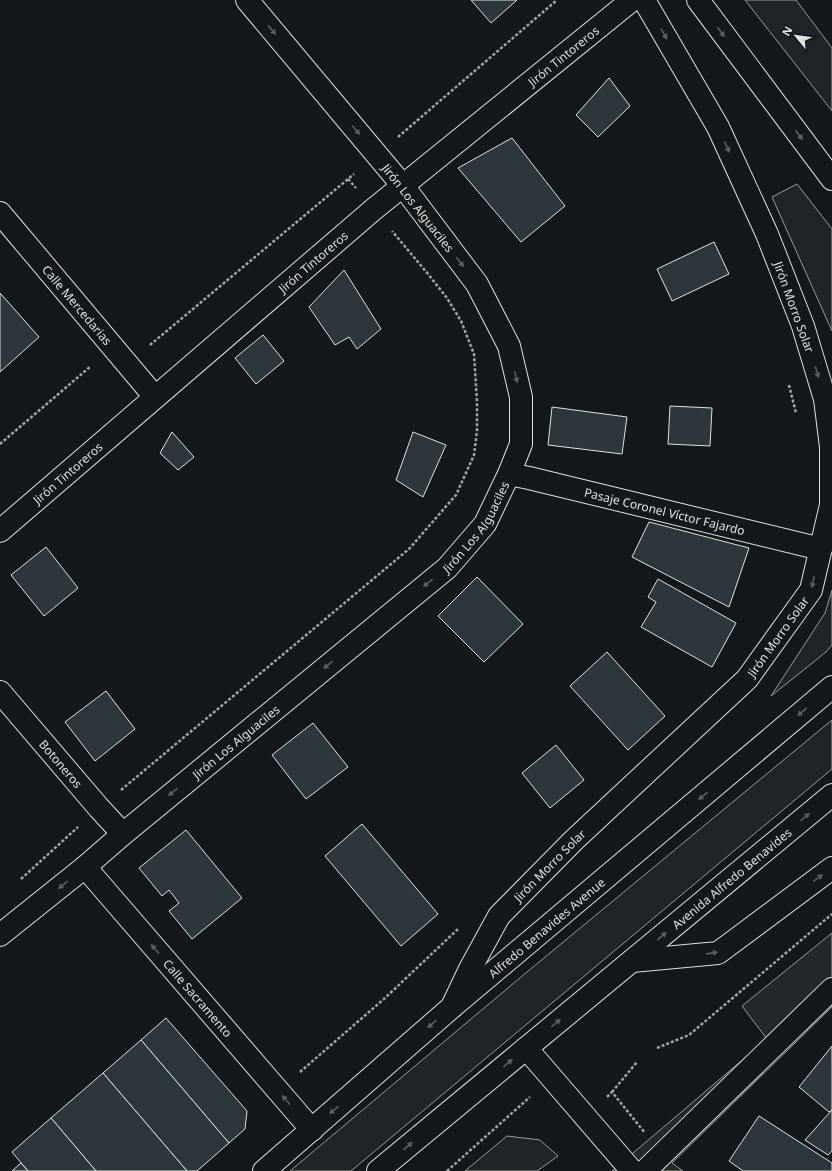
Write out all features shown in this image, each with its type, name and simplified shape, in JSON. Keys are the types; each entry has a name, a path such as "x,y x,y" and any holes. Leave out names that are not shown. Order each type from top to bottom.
{"main road":[{"name":"Jirón Los Alguaciles","path":"0,935 85,867 123,834 447,568 485,524 509,474 521,444 521,397 509,346 477,284 403,186 247,0"},
{"name":"Jirón Tintoreros","path":"0,531 374,209 632,0"},
{"name":"Jirón Morro Solar","path":"452,1007 470,969 499,916 574,840 747,679 811,590 831,505 831,447 825,399 803,326 767,234 718,127 644,0"},
{"path":"698,0 832,179"},
{"name":"Calle Mercedarias","path":"0,213 155,397"},
{"name":"Pasaje Coronel Víctor Fajardo","path":"509,474 821,549"},
{"name":"Alfredo Benavides Avenue","path":"264,1171 452,1007 832,687"},
{"name":"Botoneros","path":"0,692 123,834"},
{"name":"Avenida Alfredo Benavides","path":"632,961 832,795"},
{"name":"Calle Sacramento","path":"85,867 312,1130"},
{"path":"378,1171 632,961 718,953 832,868"},
{"path":"644,1171 832,988"},
{"path":"526,1048 632,1171"}],"path":[{"path":"127,364 376,155 557,0"},
{"path":"18,882 99,808 409,549 456,495 474,454 477,431 474,354 461,321 447,298 374,209"},
{"path":"0,444 92,365"},
{"path":"788,384 796,414"},
{"path":"657,1048 688,1035 832,914"},
{"path":"279,1092 385,998 458,928"},
{"path":"584,1115 612,1092 637,1062"},
{"path":"447,1171 552,1078"},
{"path":"612,1092 662,1154"}],"shaded area":[{"path":"745,0 796,0 832,48 832,111"},
{"path":"797,184 832,229 832,331 772,197"},
{"path":"832,590 832,645 826,652 771,696 825,613"},
{"path":"832,720 832,769 351,1171 290,1171 527,972"},
{"path":"832,933 832,1007 672,1163 683,1171 612,1171 767,1039 742,1006"},
{"path":"507,1136 540,1140 558,1156 537,1171 465,1171"}],"building":[{"path":"471,0 517,0 491,23"},
{"path":"609,78 630,106 598,137 576,115"},
{"path":"512,138 565,206 521,242 458,168"},
{"path":"714,242 729,274 672,301 657,269"},
{"path":"344,270 381,329 357,349 349,337 335,345 309,307"},
{"path":"0,293 39,337 0,372"},
{"path":"263,335 284,361 256,384 235,358"},
{"path":"670,406 712,408 710,446 668,444"},
{"path":"552,407 627,417 622,454 548,445"},
{"path":"172,432 194,457 178,470 160,453"},
{"path":"413,432 446,445 423,497 396,480"},
{"path":"649,522 749,548 729,607 632,557"},
{"path":"46,547 78,588 44,616 11,575"},
{"path":"477,577 523,624 484,662 438,616"},
{"path":"658,579 736,623 712,667 641,627 656,602 648,597"},
{"path":"607,652 665,716 628,750 570,686"},
{"path":"106,691 135,729 95,761 65,722"},
{"path":"313,723 348,767 306,799 272,755"},
{"path":"556,745 584,780 550,808 522,773"},
{"path":"362,824 438,914 401,946 325,856"},
{"path":"186,830 242,898 192,939 169,911 179,903 169,890 162,896 139,868"},
{"path":"166,1018 247,1111 245,1129 229,1143 141,1040"},
{"path":"141,1040 229,1143 197,1171 187,1171 103,1073"},
{"path":"832,1046 832,1110 829,1112 799,1087"},
{"path":"103,1073 187,1171 96,1171 51,1118"},
{"path":"832,1110 832,1151 828,1155 805,1140"},
{"path":"759,1116 832,1163 832,1171 743,1171 729,1161"},
{"path":"51,1118 96,1171 28,1171 12,1152"},
{"path":"21,1163 28,1171 12,1171"}]}
